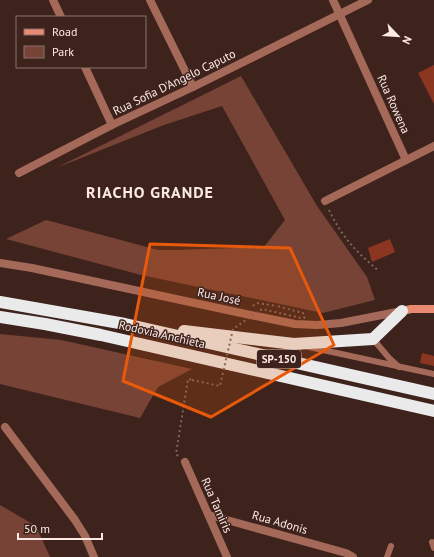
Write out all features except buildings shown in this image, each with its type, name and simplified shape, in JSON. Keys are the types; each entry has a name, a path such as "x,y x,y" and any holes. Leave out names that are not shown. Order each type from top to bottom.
{"highway":[{"name":"Rodovia Anchieta","path":"0,302 125,324 434,394"},
{"path":"125,324 294,344 373,340 402,311"},
{"name":"Rodovia Anchieta","path":"0,317 101,335 434,410"}],"main road":[{"name":"Rua José","path":"402,311 411,309 434,309"}],"street":[{"path":"53,0 61,16"},
{"path":"150,0 193,87"},
{"name":"Rua Rowena","path":"333,0 406,160"},
{"name":"Rua Sofia D'Angelo Caputo","path":"19,173 112,125 193,87 368,0"},
{"path":"85,68 112,125"},
{"path":"325,201 434,146"},
{"name":"Rua José","path":"0,263 32,268 295,324 316,325 341,323 402,311"},
{"path":"5,427 75,520 85,536 94,557"},
{"name":"Rua Tamiris","path":"184,462 209,514 227,557"},
{"name":"Rua Adonis","path":"209,514 349,555"}],"lane":[{"path":"373,340 389,358 401,368"},
{"path":"294,344 434,374"},
{"path":"387,557 391,546"}],"path":[{"path":"325,201 346,240 358,253 379,271"},
{"path":"184,462 176,454 188,379 220,386 233,329 262,309 301,318 304,318 305,316 303,313 277,306"}],"highlighted area":[{"path":"150,244 290,248 334,345 211,417 123,381"}],"green space":[{"path":"241,76 317,206 367,277 375,300 323,313 141,275 6,239 46,220 158,250 264,247 285,220 222,106 164,125 56,168"},
{"path":"0,334 61,340 192,369 158,387 140,418 0,384"},
{"path":"0,505 36,526 50,557 0,557"}],"district":[{"name":"RIACHO GRANDE","path":"150,192"}]}
